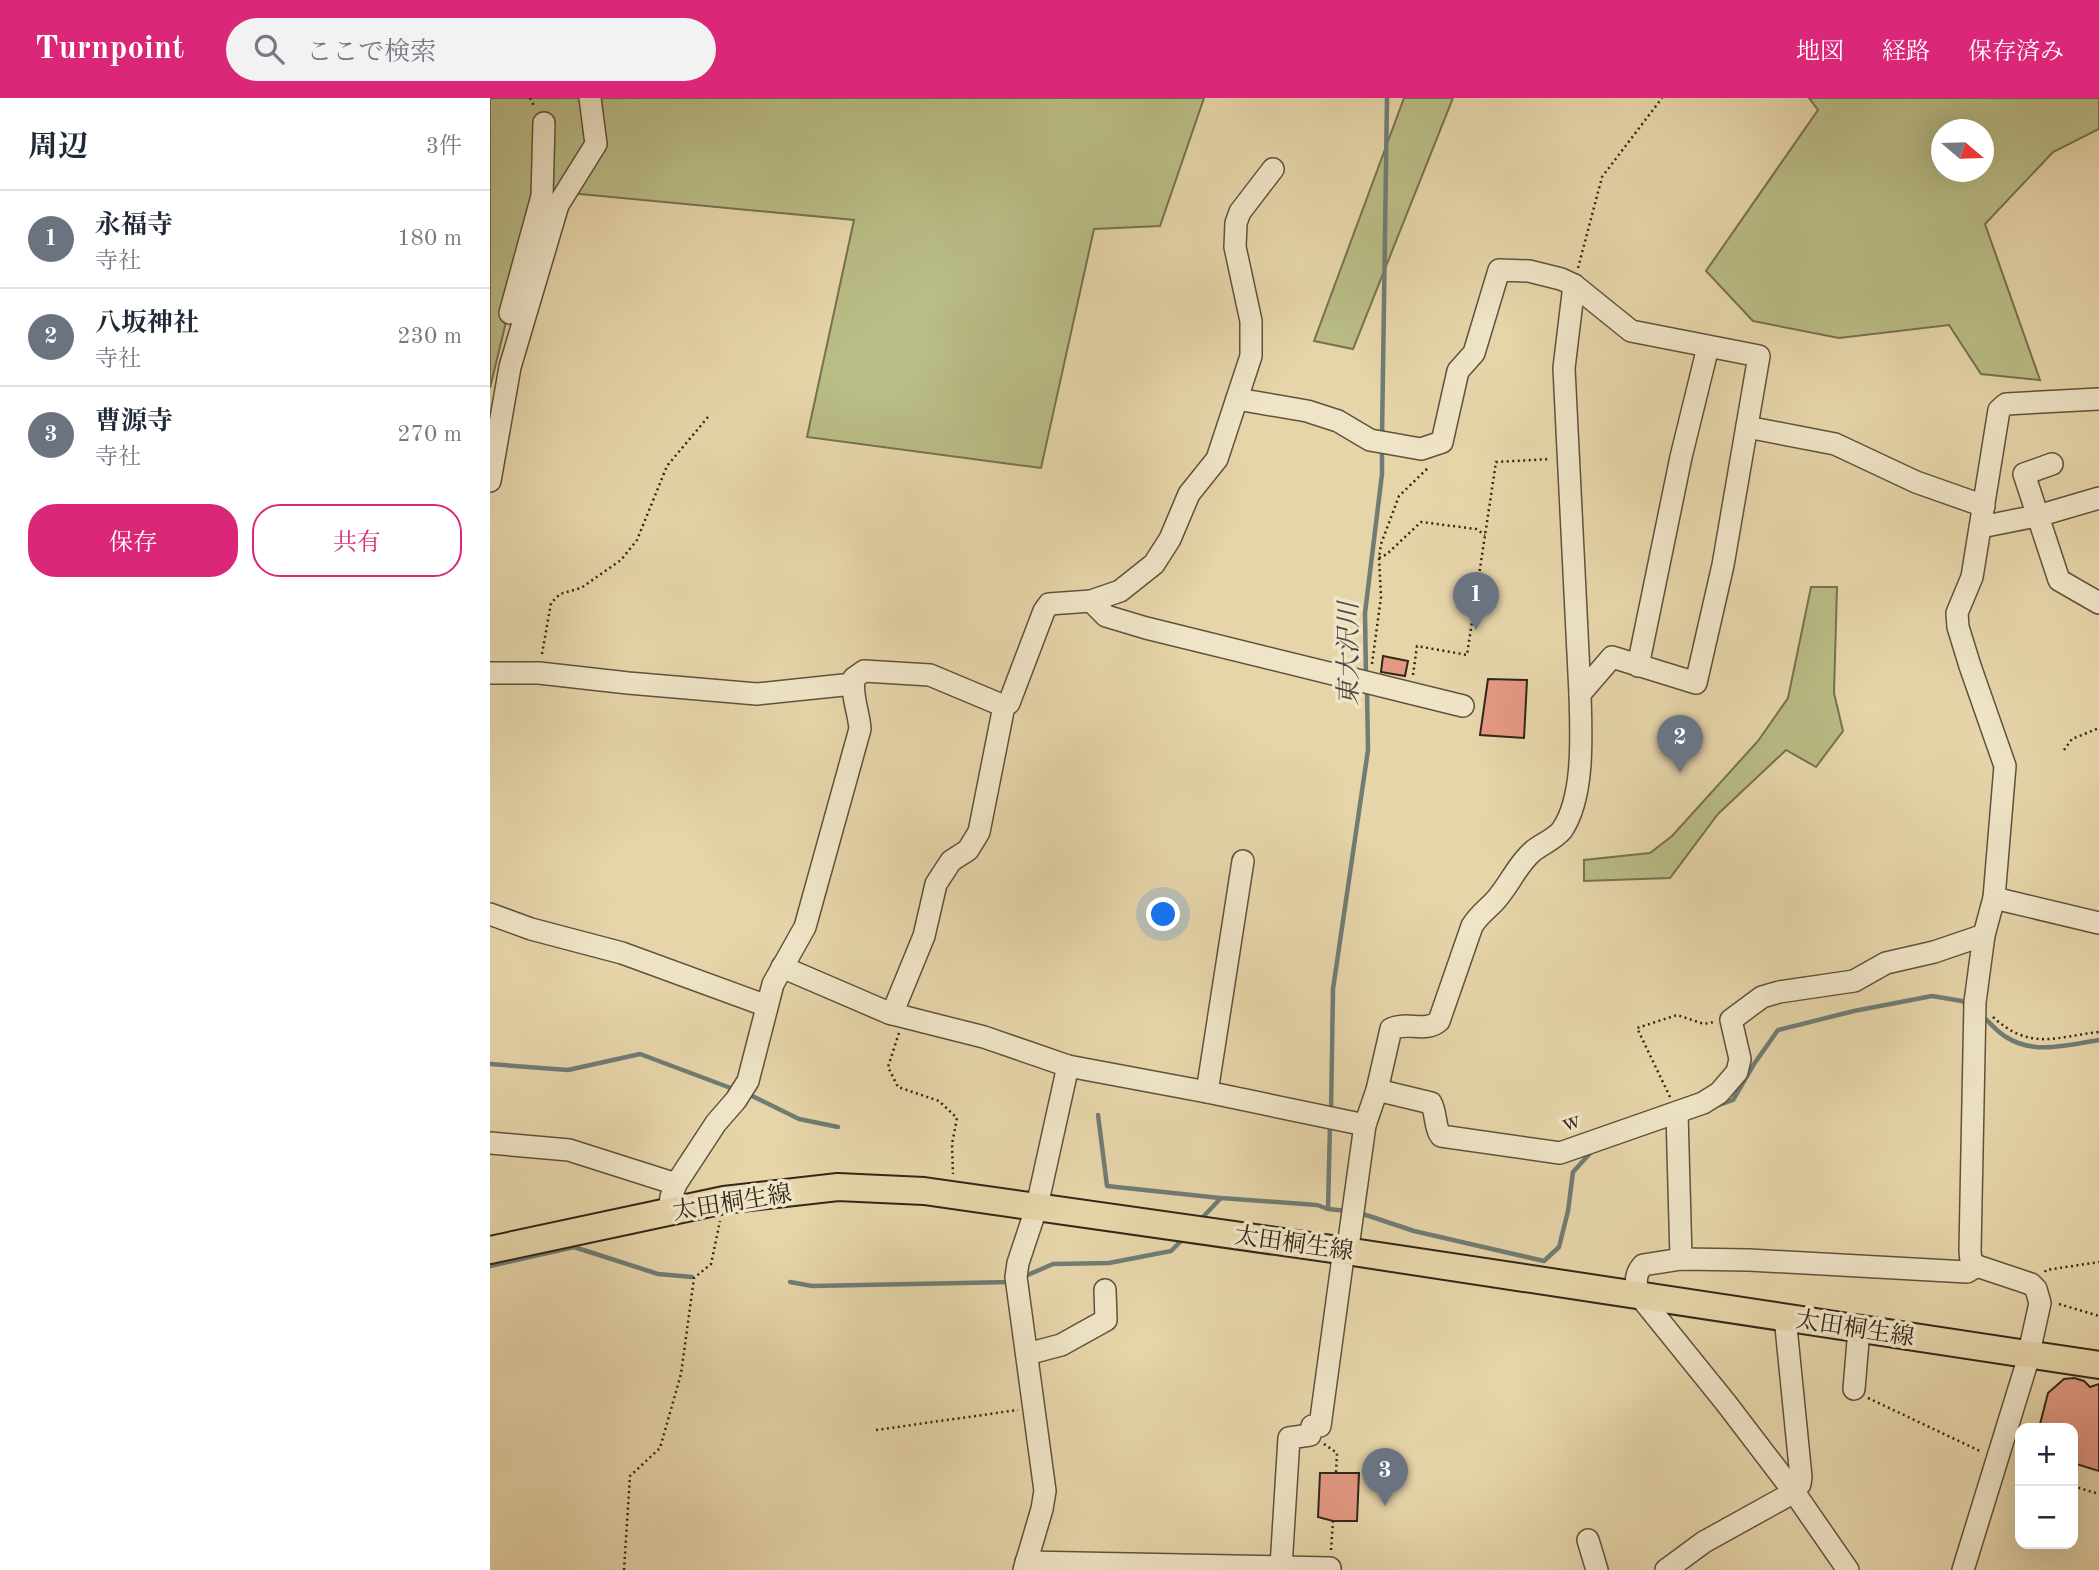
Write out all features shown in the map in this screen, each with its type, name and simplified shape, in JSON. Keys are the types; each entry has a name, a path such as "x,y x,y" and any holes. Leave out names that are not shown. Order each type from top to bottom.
{"main road":[{"name":"太田桐生線","path":"490,1250 724,1200 838,1187 924,1191 1346,1251 2099,1365"}],"street":[{"path":"490,481 504,399 520,329 558,205 596,144 590,98"},
{"path":"520,329 507,326 542,196 544,123"},
{"path":"898,1016 925,936 936,884 951,861 968,850 979,832 1004,706 1009,703 1044,611 1049,604 1091,601 1120,590 1154,564 1170,539 1189,494 1217,458 1251,356 1251,332 1234,234 1240,212 1273,169"},
{"path":"1237,399 1307,411 1338,421 1370,440 1421,449 1442,442 1458,371 1474,353 1499,270 1529,271 1574,285 1631,331 1759,356 1723,565 1696,682 1612,657 1580,694"},
{"path":"1281,1567 1289,1438 1310,1435 1312,1426 1320,1426 1365,1125 1377,1090 1391,1029 1400,1026 1436,1025 1472,926 1479,915 1494,903 1532,852 1556,836 1570,816 1577,788 1581,731 1580,694 1564,368 1574,285"},
{"path":"1637,666 1681,457 1708,346"},
{"path":"1964,1570 2039,1309 2037,1293 2025,1281 1977,1266 1971,1261 1975,1009 1984,934 1994,898 2005,765 1970,666 1958,627 1957,613 1972,577 1999,410 2006,404 2099,399"},
{"path":"1747,427 1835,444 1982,516 2037,515 2099,499"},
{"path":"2053,464 2024,474 2037,515 2059,580 2099,603"},
{"path":"1091,601 1106,616 1464,706"},
{"path":"669,1211 670,1197 676,1184 716,1123 742,1091 755,1059 773,984 805,927 860,729 854,678 864,671 930,675 1004,706"},
{"path":"490,673 539,673 757,694 853,684"},
{"path":"1207,1092 1243,861"},
{"path":"1994,898 2099,923"},
{"path":"490,914 531,929 622,953 767,1006"},
{"path":"1731,1020 1762,997 1854,981 1886,963 1934,952 1984,934"},
{"path":"782,967 898,1016 984,1037 1068,1066 1365,1125"},
{"name":"w","path":"1377,1090 1431,1103 1436,1111 1438,1132 1441,1136 1560,1153 1677,1118 1719,1093 1737,1072 1740,1059 1731,1020"},
{"path":"1068,1066 1037,1206 1017,1263 1017,1281 1045,1491 1025,1566 1330,1569"},
{"path":"1677,1118 1681,1259"},
{"path":"490,1143 569,1150 676,1184"},
{"path":"1848,1570 1794,1492 1640,1295 1636,1281 1639,1270 1643,1265 1681,1259 1967,1272 1977,1266"},
{"path":"1027,1354 1061,1345 1106,1320 1105,1290"},
{"path":"1666,1570 1704,1542 1794,1492 1800,1484 1785,1317"},
{"path":"1854,1389 1859,1329"},
{"path":"1588,1540 1597,1570"}],"path":[{"path":"1574,285 1602,177 1662,98"},
{"path":"539,673 551,603 559,594 581,588 621,560 637,540 667,466 708,417"},
{"path":"1370,684 1381,597 1381,544 1399,496 1434,462 1441,451 1442,442"},
{"path":"1410,693 1417,646 1467,655 1496,462 1567,458"},
{"path":"1379,558 1402,542 1421,522 1476,529 1485,535"},
{"path":"2064,750 2072,739 2099,727"},
{"path":"1975,1009 2017,1035 2043,1040 2099,1032"},
{"path":"1677,1118 1637,1028 1677,1015 1704,1024 1731,1020"},
{"path":"898,1016 888,1066 898,1087 939,1101 957,1118 952,1144 953,1195"},
{"path":"624,1570 630,1476 660,1448 681,1374 694,1278 711,1264 724,1200"},
{"path":"2099,1262 2046,1270 2037,1293 2099,1316"},
{"path":"1854,1389 1997,1459"},
{"path":"876,1430 1035,1408"},
{"path":"1310,1435 1336,1453 1336,1473"},
{"path":"2078,1488 2099,1494"},
{"path":"1330,1569 1333,1521"}],"green space":[{"path":"490,98 1204,98 1160,226 1094,229 1041,468 807,437 854,220 538,190 490,388"},
{"path":"1404,98 1453,98 1353,349 1314,341"},
{"path":"1809,98 2099,98 2099,129 2053,152 1985,224 2040,380 1981,374 1949,325 1839,338 1753,321 1706,271 1818,110"},
{"path":"1811,587 1837,587 1834,693 1843,731 1816,767 1786,750 1718,814 1670,878 1584,881 1584,860 1650,853 1672,836 1758,741 1788,698"}],"building":[{"path":"1383,656 1408,661 1405,676 1381,672"},
{"path":"1488,679 1527,680 1524,738 1480,735"},
{"path":"2064,1379 2084,1381 2090,1387 2099,1384 2099,1471 2078,1465 2078,1423 2040,1423 2048,1393"},
{"path":"1320,1473 1359,1473 1357,1521 1333,1521 1318,1517"}],"waterway":[{"name":"東大沢川","path":"1382,437 1387,98"},
{"name":"東大沢川","path":"1366,677 1365,613 1382,474 1382,449"},
{"name":"東大沢川","path":"1331,1112 1333,989 1368,750 1367,689"},
{"path":"1716,1106 1733,1100 1778,1030 1854,1011 1932,996 1962,1001 1967,1005"},
{"path":"1980,1014 2006,1037 2028,1046 2063,1046 2099,1040"},
{"path":"490,1064 568,1070 640,1054 736,1090"},
{"path":"748,1094 799,1119 838,1127"},
{"path":"1098,1115 1107,1186 1220,1198"},
{"name":"東大沢川","path":"1328,1209 1330,1124"},
{"path":"1360,1213 1414,1231 1544,1261 1559,1247 1568,1211 1573,1172 1593,1150"},
{"path":"1202,1218 1221,1198 1317,1205 1348,1211"},
{"path":"1023,1277 1053,1264 1109,1263 1171,1251 1182,1240"},
{"path":"490,1266 574,1247 658,1274 692,1277"},
{"path":"790,1282 812,1286 1012,1282"}],"place":[{"name":"永福寺","path":"1476,630"},
{"name":"八坂神社","path":"1680,773"},
{"name":"曹源寺","path":"1385,1506"}]}
